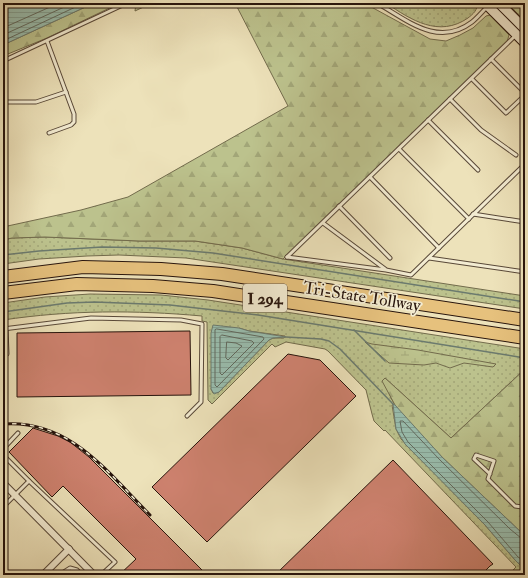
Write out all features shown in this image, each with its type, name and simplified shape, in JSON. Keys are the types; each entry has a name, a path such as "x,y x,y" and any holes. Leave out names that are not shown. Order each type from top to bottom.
{"highway":[{"name":"Tri-State Tollway","path":"3,277 83,267 160,269 206,273 525,320"},
{"name":"Tri-State Tollway","path":"3,293 77,284 153,286 213,290 525,338"}],"main road":[{"path":"499,3 525,29"},
{"path":"488,4 525,43"}],"street":[{"path":"3,483 94,575"},
{"path":"42,575 69,549"}],"lane":[{"path":"3,61 47,42 127,3"},
{"path":"377,3 423,30 434,33 461,29 472,22 488,4"},
{"path":"516,35 287,257 386,270 411,275 525,164"},
{"path":"47,42 74,114 74,122 71,125 49,132"},
{"path":"472,78 506,113 525,94 491,59"},
{"path":"3,102 36,102 66,92"},
{"path":"450,100 482,130 516,155"},
{"path":"428,120 478,170"},
{"path":"399,150 469,219"},
{"path":"370,177 439,248"},
{"path":"339,206 390,258"},
{"path":"473,214 525,222"},
{"path":"323,223 386,270"},
{"path":"429,258 525,272"},
{"path":"3,355 7,354 4,329 91,318 181,320 202,324 201,402 187,416"},
{"path":"3,449 18,433"},
{"path":"3,455 114,562 102,575"},
{"path":"490,474 474,459 476,455 494,461 490,474 488,479 515,506 522,507 525,510"},
{"path":"3,507 29,480"},
{"path":"522,507 525,499"},
{"path":"59,575 70,568 76,570 82,575"}],"green space":[{"path":"94,3 120,3 47,38 3,56 3,45"},
{"path":"136,3 152,3 135,11"},
{"path":"235,3 364,3 430,39 446,41 473,28 486,16 490,15 509,35 507,42 283,259 242,248 195,241 139,241 45,237 12,238 3,240 3,227 81,210 128,197 288,106"},
{"path":"386,3 477,3 477,5 476,10 472,15 457,24 436,27 415,20"},
{"path":"507,3 525,3 525,21"},
{"path":"45,237 139,241 195,241 242,248 283,259 525,296 525,309 186,258 119,255 87,256 39,259 3,264 3,240 12,238"},
{"path":"90,294 161,295 208,300 525,349 525,369 451,438 385,378 391,398 395,405 392,405 396,429 401,439 485,525 515,560 519,564 525,566 525,575 508,575 516,567 385,430 384,431 374,421 366,390 325,349 286,342 275,347 272,344 212,404 208,400 207,322 202,321 202,316 102,312 53,314 3,320 3,303 45,297","holes":["239,328 249,331 285,336 284,338 273,338 269,340 219,392 213,393 211,389"]},
{"path":"365,342 496,364 493,367 464,363 450,368 436,363 424,365 389,363"},
{"path":"525,369 525,536 442,457 402,414 395,405 382,381 385,378 451,438"}],"water":[{"path":"3,3 94,3 3,45"},
{"path":"213,325 239,328 286,337 273,338 269,340 219,392 214,394 211,389 211,333"},
{"path":"393,404 442,457 525,536 525,566 519,564 515,560 485,525 405,444 396,429"}],"building":[{"path":"190,331 191,395 17,397 17,333"},
{"path":"288,354 320,360 356,396 207,542 152,487"},
{"path":"33,428 58,436 70,442 89,457 207,575 119,575 136,559 63,486 52,497 9,452"},
{"path":"393,460 493,564 481,575 275,575"}],"waterway":[{"path":"3,255 102,247 156,248 213,253 525,302"},
{"path":"3,312 67,303 95,302 170,305 258,315 525,358"},
{"path":"354,330 385,361"},
{"path":"286,337 321,339 329,341 340,349 393,404"}],"railway":[{"path":"3,424 27,425 48,430 68,440 103,466 150,515"}]}
